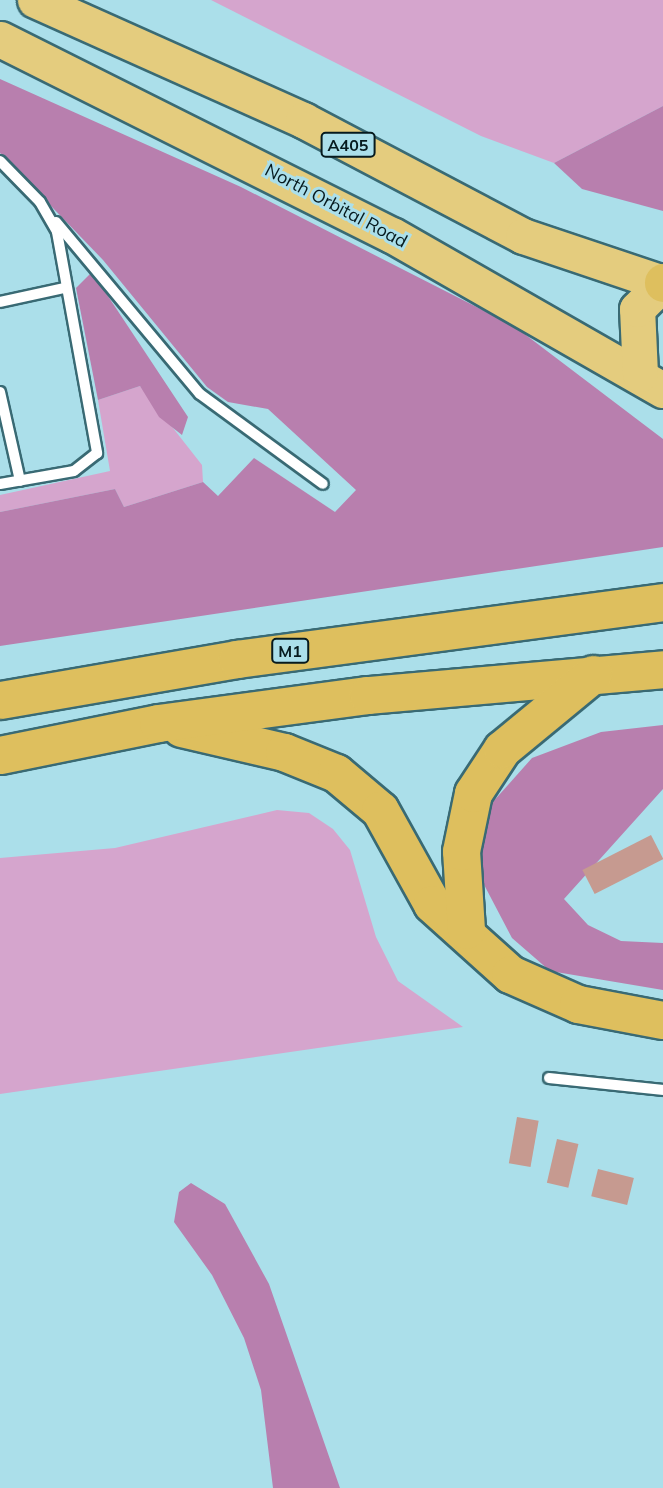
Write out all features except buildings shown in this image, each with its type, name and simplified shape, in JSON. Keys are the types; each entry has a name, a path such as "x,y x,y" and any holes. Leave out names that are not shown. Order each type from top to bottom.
{"highway":[{"name":"A405","path":"36,0 303,120 523,236 663,283"},
{"name":"North Orbital Road","path":"0,39 393,235 652,382"},
{"path":"652,382 636,309 663,283"},
{"name":"M1","path":"582,612 663,594"},
{"name":"M1","path":"0,700 237,659 663,602"},
{"path":"0,755 158,723 593,674 663,670"},
{"path":"466,930 461,851 473,793 502,749 593,674"},
{"path":"158,723 293,754 335,773 380,810 432,904 466,930 487,957 540,990 578,1004 663,1020"}],"lane":[{"path":"0,161 50,215 200,394 323,484"},
{"path":"0,484 74,471 97,453 50,215"},
{"path":"0,302 64,288"},
{"path":"0,392 20,481"},
{"path":"549,1078 663,1090"}],"shaded area":[{"path":"211,0 663,0 663,106 554,163 481,136"},
{"path":"0,79 241,187 514,326 663,439 663,547 0,646 0,512 115,489 124,507 203,482 218,496 254,458 335,512 356,490 268,409 228,402 207,387 103,260 0,153"},
{"path":"663,106 663,211 582,189 554,163"},
{"path":"92,272 188,417 182,435 159,417 140,386 98,400 76,288"},
{"path":"140,386 202,465 203,482 124,507 115,489 0,512 0,495 110,471 98,400"},
{"path":"663,725 663,789 564,899 588,925 621,941 663,943 663,990 550,971 512,938 480,877 482,814 532,758 601,732"},
{"path":"277,810 309,813 333,829 350,850 376,937 398,981 463,1027 0,1094 0,858 115,848"},
{"path":"191,1183 225,1204 269,1284 340,1488 273,1488 261,1390 244,1338 212,1275 174,1222 179,1192"}]}
